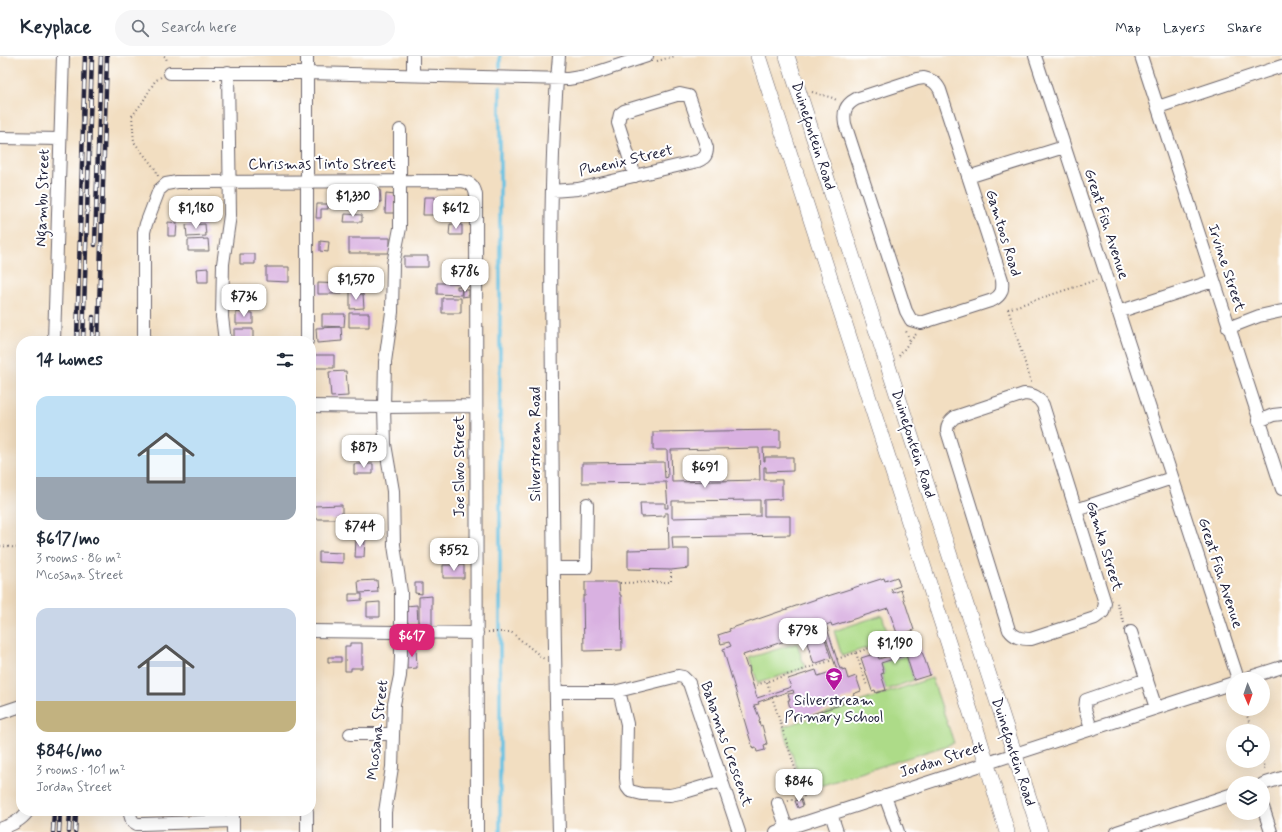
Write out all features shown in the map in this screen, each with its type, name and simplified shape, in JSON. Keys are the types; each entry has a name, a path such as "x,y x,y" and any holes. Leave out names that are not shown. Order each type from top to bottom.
{"main road":[{"name":"Duinefontein Road","path":"758,56 1008,832"},
{"name":"Duinefontein Road","path":"787,56 1040,832"}],"street":[{"name":"Ngambu Street","path":"54,336 63,56"},
{"path":"307,56 307,336"},
{"path":"413,56 413,75"},
{"name":"Silverstream Road","path":"558,56 551,231 554,568 559,832"},
{"path":"170,73 307,73 568,79 581,77 647,56"},
{"name":"Great Fish Avenue","path":"1035,56 1236,672"},
{"name":"Irvine Street","path":"1141,56 1228,328 1282,489"},
{"path":"1158,107 1282,66"},
{"path":"224,336 222,317 223,264 229,223 230,181 228,72"},
{"name":"Gamtoos Road","path":"917,79 931,80 937,84 940,90 968,177 1002,280 1002,293 993,300 926,322 916,322 911,320 908,316 845,124 844,112 846,106 856,99 917,79"},
{"name":"Phoenix Street","path":"552,191 578,188 635,176 698,161 705,156 707,148 690,98 687,94 680,94 624,111 620,114 618,123 635,176"},
{"name":"Mcosana Street","path":"385,832 385,812 392,767 394,704 400,676 402,632 401,592 394,545 392,491 385,448 384,407 385,368 392,312 393,264 400,228 400,130"},
{"path":"0,138 60,139"},
{"path":"968,177 1064,146"},
{"name":"Chrismas Tinto Street","path":"162,187 170,183 178,182 230,181 466,182 473,186 476,195"},
{"path":"144,336 144,232 157,195 162,187"},
{"name":"Joe Slovo Street","path":"476,195 477,832"},
{"path":"1118,312 1213,281"},
{"path":"1228,328 1259,316 1282,311"},
{"name":"Gamka Street","path":"1024,394 1036,396 1043,405 1076,510 1104,599 1104,608 1100,615 1095,618 1031,639 1019,638 1013,635 1010,630 948,437 947,425 956,417 1024,394"},
{"path":"316,406 476,406"},
{"path":"1259,421 1282,414"},
{"path":"1076,510 1172,478"},
{"path":"554,568 586,568 587,504"},
{"path":"1128,629 1147,679 1156,708"},
{"path":"316,631 476,633"},
{"path":"1266,672 1282,667"},
{"name":"Bahamas Crescent","path":"556,692 610,692 672,677 683,677 687,679 690,683 739,832"},
{"path":"1091,729 1085,709 1086,700 1147,679"},
{"name":"Jordan Street","path":"781,830 1226,685"},
{"path":"619,691 626,724 626,778 627,787 630,791 642,794 670,794 686,792 722,781"},
{"path":"0,713 16,708"},
{"path":"350,734 392,734"},
{"path":"1270,779 1282,778"},
{"path":"885,796 898,832"},
{"path":"1117,832 1226,796"},
{"path":"778,804 781,830"},
{"path":"831,814 836,832"},
{"path":"0,829 13,824 24,816"},
{"path":"130,816 132,821 137,824 233,821"},
{"path":"306,816 306,832"},
{"path":"1267,820 1271,832"}],"path":[{"path":"162,187 156,170 134,142 132,116 142,103 155,81 170,73"},
{"path":"812,92 833,98 839,102"},
{"path":"1033,387 1008,309 1101,278"},
{"path":"906,328 910,341"},
{"path":"898,357 910,341 922,329"},
{"path":"0,546 16,548"},
{"path":"620,583 671,582 671,570"},
{"path":"1113,599 1116,601 1128,629"},
{"path":"495,631 511,632 545,659 549,660"},
{"path":"837,659 911,634"},
{"path":"856,653 867,686"},
{"path":"753,686 833,660"},
{"path":"766,681 804,796 778,804"}],"green space":[{"path":"882,615 890,640 842,656 834,631"},
{"path":"797,643 805,668 758,683 749,658"},
{"path":"906,655 914,680 886,690 881,674 884,673 881,663"},
{"path":"932,678 954,743 804,791 783,727"}],"building":[{"path":"380,190 381,202 373,202 372,191"},
{"path":"386,194 395,195 394,213 385,213"},
{"path":"346,196 359,196 359,209 347,209"},
{"path":"424,197 435,197 435,215 423,215"},
{"path":"317,204 328,204 328,209 321,209 321,218 316,218"},
{"path":"345,214 362,215 362,222 344,222"},
{"path":"168,222 177,223 176,236 168,236"},
{"path":"205,224 206,236 187,237 186,225"},
{"path":"450,224 462,225 462,235 449,235"},
{"path":"349,238 390,238 390,253 349,253"},
{"path":"208,239 209,251 188,251 188,240"},
{"path":"320,241 329,242 328,252 320,251"},
{"path":"240,254 255,254 255,264 240,264"},
{"path":"404,256 428,256 428,267 404,267"},
{"path":"266,267 289,267 289,282 266,281"},
{"path":"208,268 208,282 197,282 196,269"},
{"path":"347,277 356,277 355,289 347,289"},
{"path":"457,281 468,282 468,287 457,286 457,289 462,289 461,295 437,294 437,283 457,283"},
{"path":"318,283 343,284 342,294 318,294"},
{"path":"462,290 469,290 469,296 462,297"},
{"path":"350,291 356,291 356,294 363,294 364,308 350,309"},
{"path":"442,298 461,298 461,313 442,313"},
{"path":"236,312 253,313 253,324 236,324"},
{"path":"349,313 369,313 369,327 349,327"},
{"path":"322,314 345,314 344,327 322,326"},
{"path":"341,327 342,341 317,343 316,328"},
{"path":"234,329 253,329 253,336 234,336"},
{"path":"316,355 334,355 334,368 316,368"},
{"path":"346,371 348,396 331,397 329,372"},
{"path":"780,430 780,448 763,448 764,461 765,457 793,457 793,471 766,472 766,467 764,467 764,480 782,480 782,499 764,500 764,516 790,516 790,535 672,537 673,549 689,549 689,568 671,570 628,569 628,550 669,549 668,513 665,513 665,516 641,517 640,503 665,503 665,508 668,508 666,482 582,483 582,463 664,462 665,478 668,477 667,450 653,450 653,432","holes":["759,448 760,480 672,482 671,450","760,500 760,516 672,518 672,501"]},
{"path":"364,437 376,437 376,447 364,447"},
{"path":"349,441 363,441 363,447 349,446"},
{"path":"354,464 373,464 373,474 354,474"},
{"path":"342,505 342,519 316,519 316,506"},
{"path":"356,540 365,540 364,557 355,557"},
{"path":"319,552 343,553 343,563 319,562"},
{"path":"443,565 464,565 464,578 443,578"},
{"path":"897,577 900,586 891,589 893,593 901,590 914,630 898,636 888,608 832,626 831,623 826,625 840,669 845,669 848,679 856,676 861,691 853,694 854,696 841,700 843,704 802,717 801,715 795,717 793,711 791,712 788,694 794,693 793,690 758,702 759,704 754,705 760,719 760,726 762,725 767,744 764,745 765,750 757,752 756,748 753,749 723,649 731,646 729,642 721,644 718,635 730,631 729,629 828,595 884,578 885,581","holes":["822,626 825,634 806,640 814,664 831,658 825,639 826,638 837,670 818,676 816,670 788,679 791,687 757,698 749,672 749,666 747,667 743,655 797,637 796,635"]},
{"path":"377,580 378,592 359,593 358,581"},
{"path":"585,582 619,582 621,595 622,650 584,651 583,596 585,596"},
{"path":"415,583 422,583 422,594 415,593"},
{"path":"349,594 362,594 362,600 349,601"},
{"path":"432,596 432,626 419,626 419,597"},
{"path":"380,602 380,617 367,617 367,603"},
{"path":"417,605 418,623 406,623 405,606"},
{"path":"918,640 930,675 914,680 906,655 881,663 884,673 881,674 886,690 876,693 875,690 872,691 861,658 877,653 879,659 904,651 902,645"},
{"path":"350,643 362,643 362,668 351,668 351,671 345,671 345,646 350,646"},
{"path":"416,646 417,668 407,669 406,647"},
{"path":"328,657 341,657 341,662 328,662"},
{"path":"801,799 803,806 798,808 795,801"}],"waterway":[{"path":"500,56 500,67"},
{"path":"500,87 500,832"}],"railway":[{"path":"77,336 85,56"},
{"path":"83,336 92,56"},
{"path":"95,245 101,56"},
{"path":"98,336 107,56"},
{"path":"92,336 93,317"},
{"path":"53,832 54,816"},
{"path":"59,832 60,816"},
{"path":"69,832 70,816"},
{"path":"75,832 76,816"}],"place":[{"name":"Silverstream Primary School","path":"834,691"}]}
